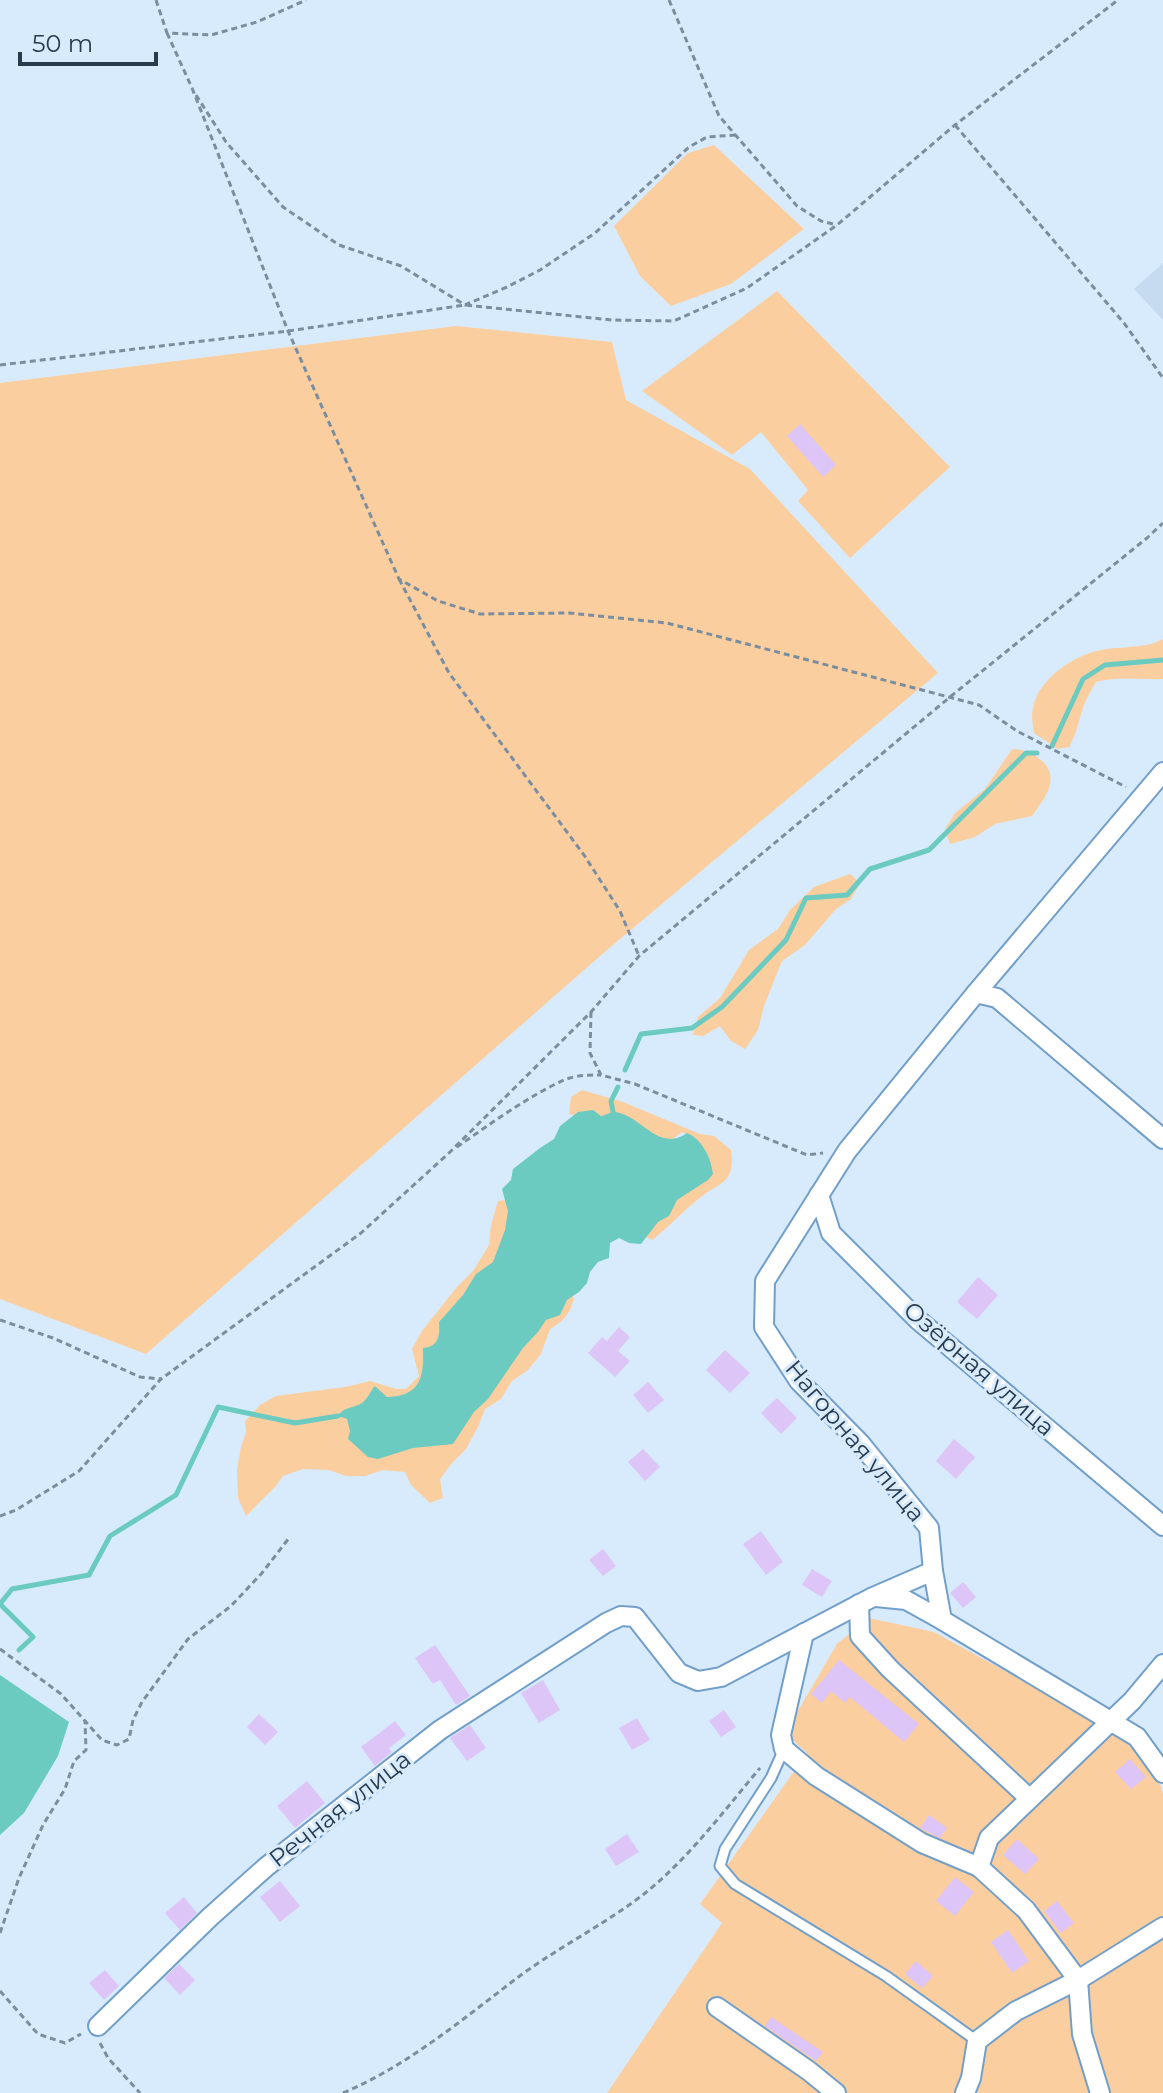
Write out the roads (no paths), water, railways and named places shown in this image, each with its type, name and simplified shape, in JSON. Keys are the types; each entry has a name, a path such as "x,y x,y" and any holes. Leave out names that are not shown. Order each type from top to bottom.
{"street":[{"path":"819,1195 847,1151 976,993 1159,785"},
{"path":"976,993 997,998 1163,1139"},
{"name":"Нагорная улица","path":"819,1195 765,1281 764,1327 799,1381 860,1443 929,1528 942,1620"},
{"name":"Озёрная улица","path":"819,1195 831,1233 917,1319 1163,1526"},
{"path":"933,1571 804,1633 781,1735 784,1749 816,1776 922,1843 979,1867 1026,1910 1078,1980 1082,2034 1100,2093"},
{"path":"866,1601 906,1600 942,1620 1137,1737 1163,1773"},
{"path":"866,1601 860,1636 890,1669 1029,1798"},
{"name":"Речная улица","path":"98,2026 266,1867 440,1730 606,1623 621,1616 635,1617 679,1673 698,1681 721,1677 804,1633"},
{"path":"979,1867 989,1838 1132,1701 1163,1664"},
{"path":"971,2088 977,2041 1016,2011 1078,1980 1163,1927"},
{"path":"717,2007 836,2093"}],"lane":[{"path":"784,1749 771,1778 725,1849 720,1866 735,1884 886,1976 977,2041"}],"waterway":[{"path":"1052,746 1083,679 1105,665 1163,660"},
{"path":"625,1070 641,1034 692,1028 722,1007 786,940 806,898 847,895 870,869 929,850 1026,753 1037,753"},
{"path":"613,1112 611,1101 618,1087"},
{"path":"19,1650 33,1637 0,1604 12,1589 89,1575 110,1536 176,1495 218,1407 295,1423 338,1416"}]}
